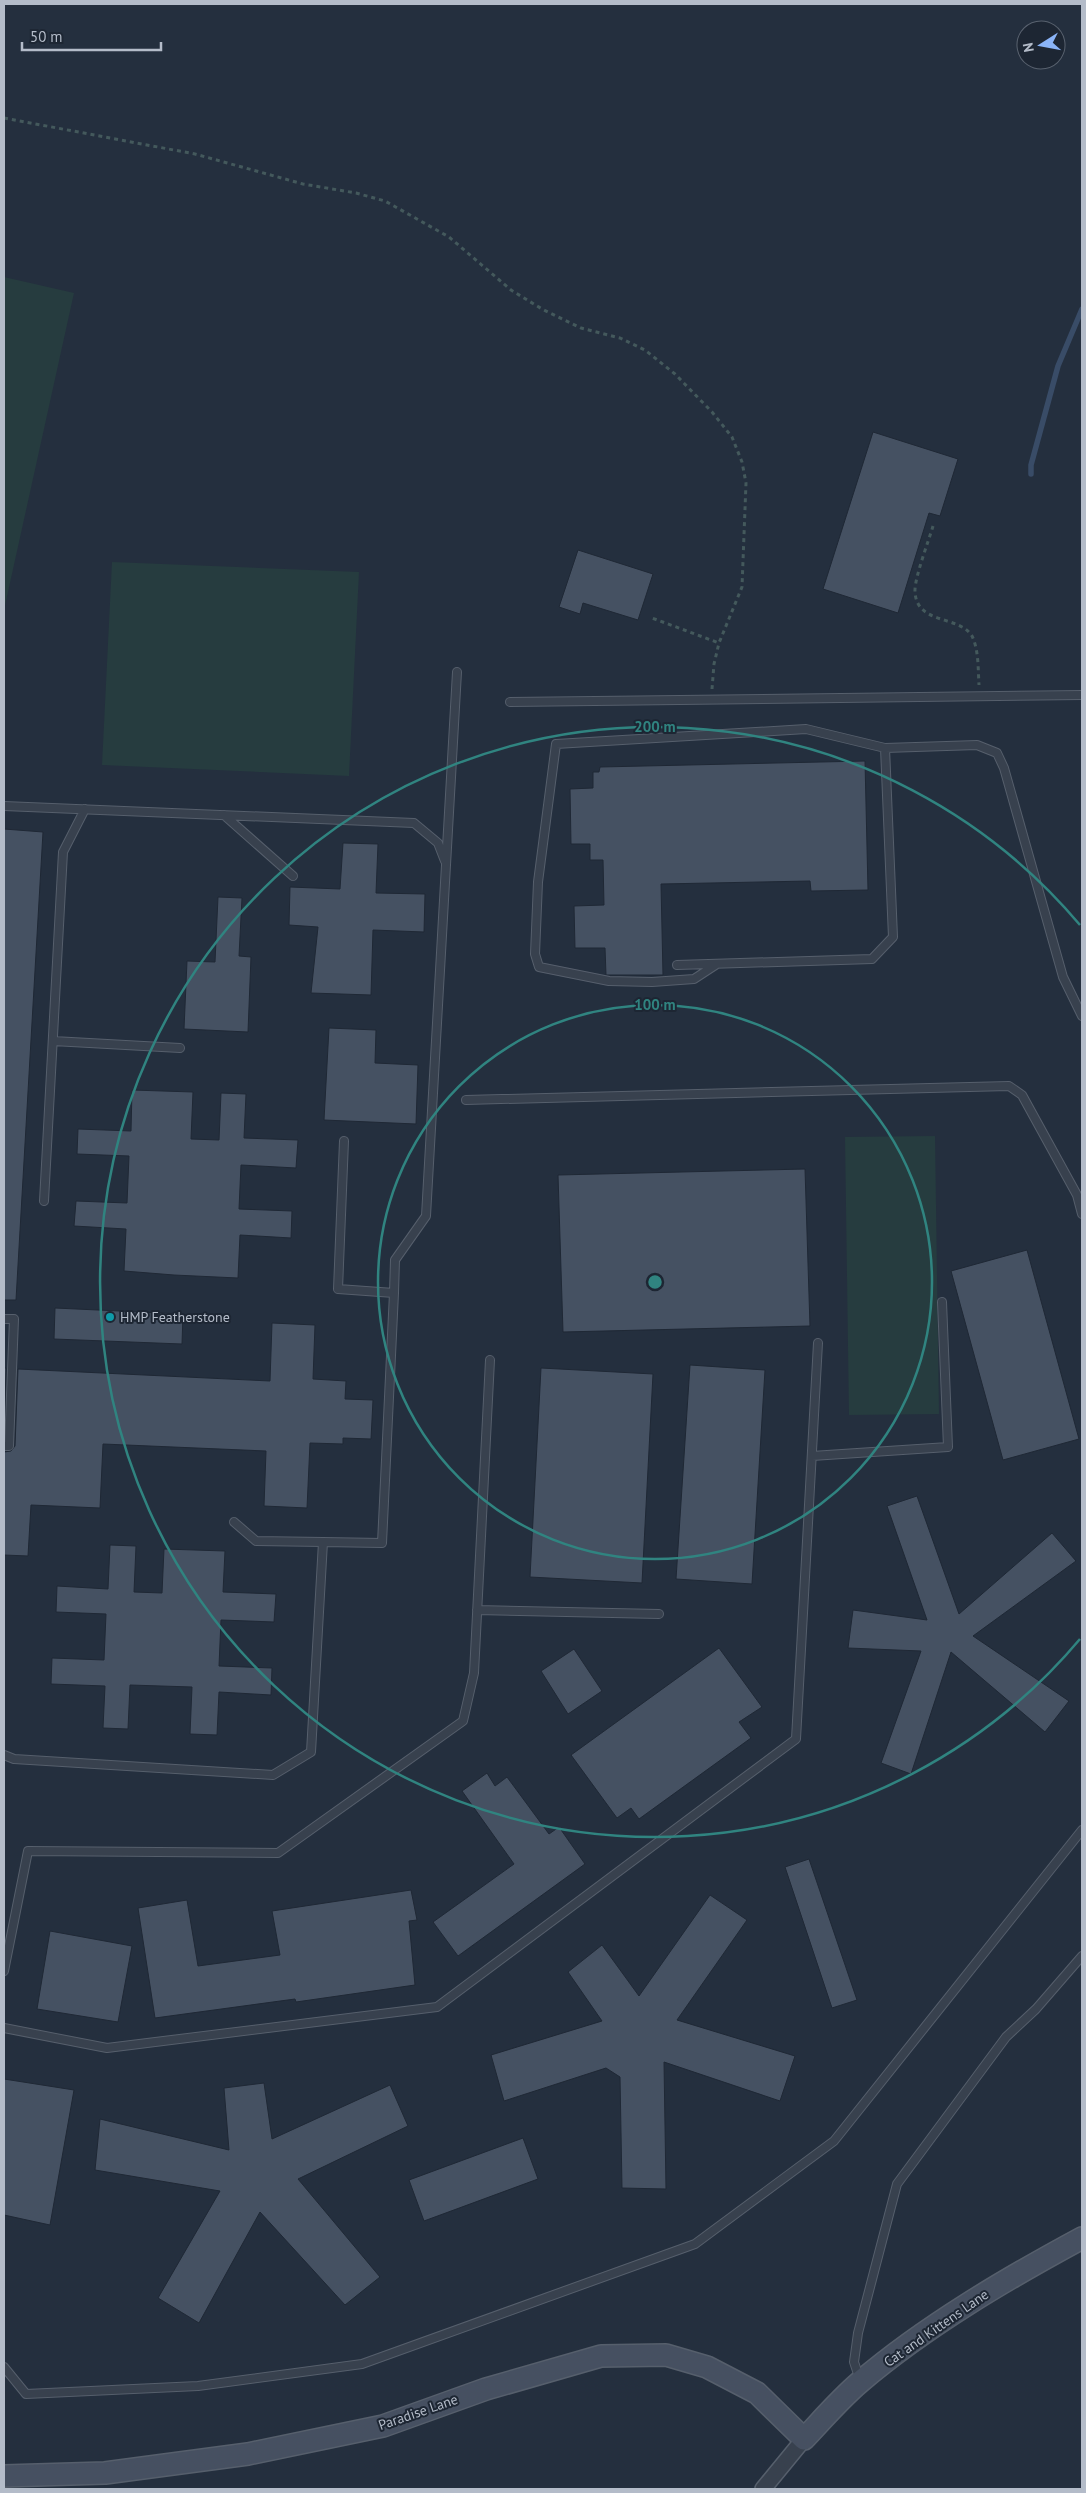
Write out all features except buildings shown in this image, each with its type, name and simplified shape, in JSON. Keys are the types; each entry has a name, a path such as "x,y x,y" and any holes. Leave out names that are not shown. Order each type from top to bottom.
{"street":[{"name":"Cat and Kittens Lane","path":"804,2439 861,2382 954,2312 1025,2268 1082,2238"},
{"name":"Paradise Lane","path":"4,2476 105,2473 248,2454 383,2426 486,2389 600,2356 666,2355 707,2367 757,2393 804,2439"},
{"path":"763,2489 804,2439"}],"lane":[{"path":"234,1522 256,1540 382,1543 395,1260 426,1216 457,672"},
{"path":"510,702 1082,695"},
{"path":"718,964 694,979 652,982 609,981 540,967 535,954 538,882 556,744 806,729 885,748 977,745 997,753 1004,768 1062,976 1082,1016"},
{"path":"677,965 872,959 893,937 885,748"},
{"path":"4,806 414,823 438,843 446,863"},
{"path":"44,1201 63,852 85,809"},
{"path":"224,815 293,876"},
{"path":"53,1041 180,1048"},
{"path":"466,1100 1009,1086 1022,1095 1077,1195 1082,1214"},
{"path":"344,1141 338,1289 394,1293"},
{"path":"812,1456 948,1447 942,1302"},
{"path":"4,1319 14,1319 9,1446 4,1446"},
{"path":"4,2028 106,2048 437,2007 796,1739 818,1343"},
{"path":"4,1971 28,1851 278,1853 463,1721 474,1673 490,1360"},
{"path":"4,1755 14,1759 274,1775 311,1752 323,1542"},
{"path":"477,1610 659,1614"},
{"path":"4,2367 26,2394 198,2386 362,2364 695,2244 834,2141 1082,1830"},
{"path":"861,2382 854,2362 858,2333 897,2184 1006,2037 1036,2009 1082,1956"}],"path":[{"path":"4,118 195,154 303,184 356,193 385,201 449,237 511,290 542,309 581,328 620,338 645,350 675,374 712,412 732,437 742,462 746,483 742,587 719,643 714,664 712,700"},
{"path":"933,526 914,590 918,605 928,614 963,628 972,636 976,651 980,696"},
{"path":"652,618 719,643"}],"green space":[{"path":"4,277 74,293 4,610"},
{"path":"112,562 359,572 349,776 102,765"},
{"path":"935,1136 939,1414 849,1415 845,1137"}],"waterway":[{"path":"1031,474 1031,465 1058,366 1082,309"}],"place":[{"name":"HMP Featherstone","path":"110,1317"}]}
